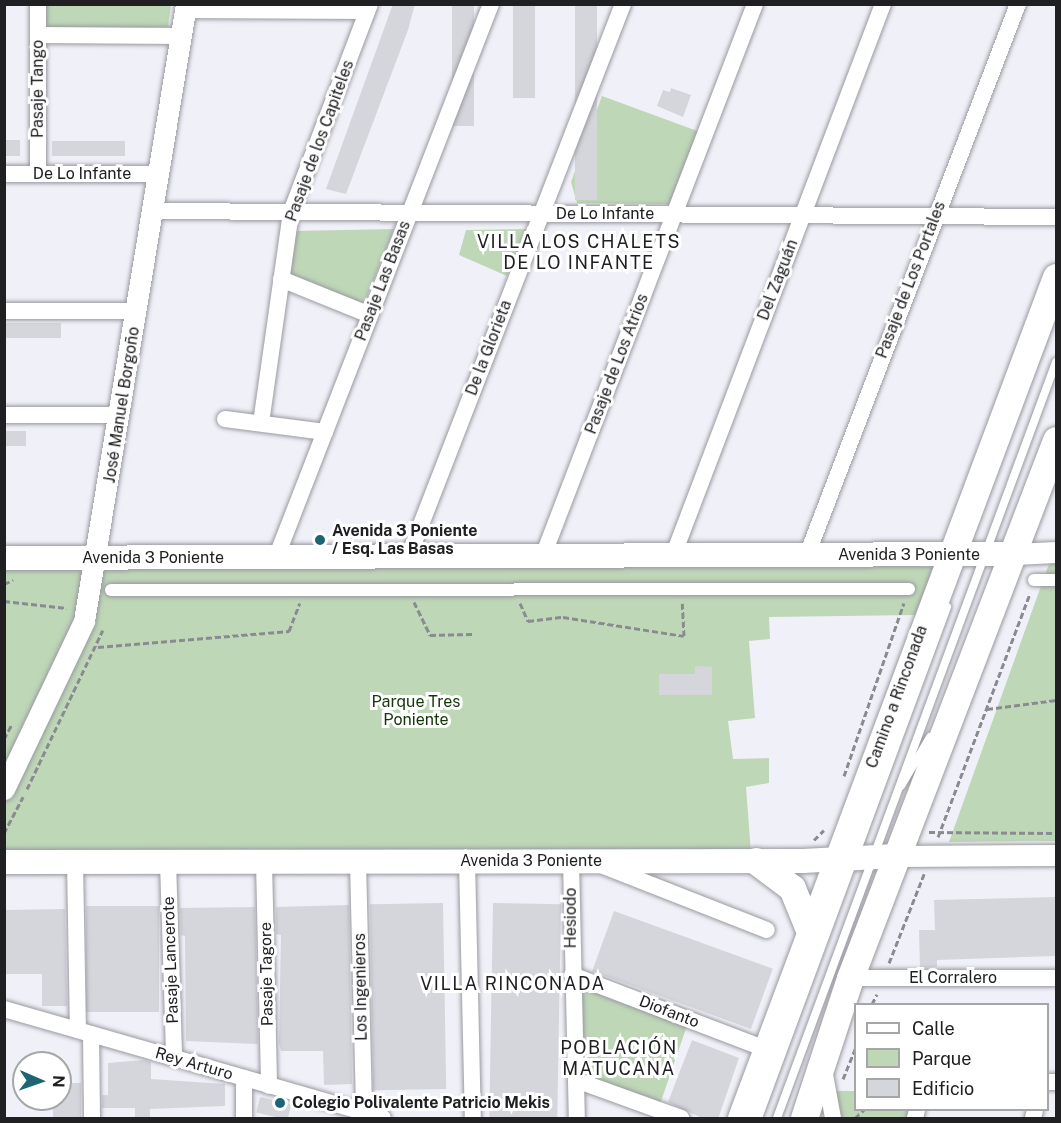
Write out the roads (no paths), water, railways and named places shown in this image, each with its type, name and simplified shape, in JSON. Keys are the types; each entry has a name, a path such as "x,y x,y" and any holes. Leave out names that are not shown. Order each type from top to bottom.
{"main road":[{"name":"Camino a Rinconada","path":"804,1119 850,978 865,858 850,791 965,554 1056,277"},
{"name":"Camino a Rinconada","path":"741,1119 810,932 865,858 969,670 1056,440"},
{"name":"Avenida 3 Poniente","path":"4,558 1014,554"},
{"name":"Avenida 3 Poniente","path":"4,862 756,861 865,858"},
{"path":"756,861 792,888 810,932"}],"street":[{"name":"Pasaje Tango","path":"38,4 38,174"},
{"name":"Pasaje Las Basas","path":"276,558 490,4"},
{"name":"De la Glorieta","path":"408,558 623,4"},
{"name":"Pasaje de Los Atrios","path":"543,556 755,4"},
{"name":"Del Zaguán","path":"673,556 883,4"},
{"name":"Pasaje de Los Portales","path":"807,555 1018,4"},
{"path":"186,7 368,8"},
{"name":"José Manuel Borgoño","path":"4,789 78,639 97,558 186,7"},
{"name":"Pasaje de los Capiteles","path":"261,423 291,212 368,8"},
{"path":"38,35 181,36"},
{"name":"De Lo Infante","path":"4,174 159,174"},
{"name":"De Lo Infante","path":"153,212 1056,218"},
{"path":"282,279 370,315"},
{"path":"4,311 137,311"},
{"path":"4,415 120,415"},
{"path":"225,419 325,432"},
{"name":"Avenida 3 Poniente","path":"1014,554 1056,552"},
{"path":"1034,580 1056,580"},
{"path":"111,590 909,589"},
{"name":"Avenida 3 Poniente","path":"865,858 1056,855"},
{"path":"467,861 473,1119"},
{"path":"582,861 767,930"},
{"name":"Hesiodo","path":"577,1119 572,975 582,861"},
{"path":"75,862 84,1032 92,1119"},
{"name":"Pasaje Lancerote","path":"168,862 174,1058"},
{"name":"Pasaje Tagore","path":"264,862 269,1086"},
{"name":"Los Ingenieros","path":"358,862 364,1113"},
{"name":"Diofanto","path":"572,975 766,1049"},
{"name":"El Corralero","path":"850,978 1056,978"},
{"name":"Rey Arturo","path":"4,1009 383,1119"},
{"path":"823,1059 833,1119"},
{"path":"244,1078 244,1119"},
{"path":"576,1080 681,1119"}],"lane":[{"path":"891,804 965,554 1056,362"},
{"path":"777,1119 949,600"},
{"path":"850,791 941,622"},
{"path":"758,1119 865,858 891,804 969,670"}],"place":[{"name":"Avenida 3 Poniente / Esq. Las Basas","path":"320,540"},
{"name":"Colegio Polivalente Patricio Mekis","path":"280,1103"}],"district":[{"name":"VILLA LOS CHALETS DE LO INFANTE","path":"579,253"},
{"name":"VILLA RINCONADA","path":"513,984"},
{"name":"POBLACIÓN MATUCANA","path":"619,1059"}],"park label":[{"name":"Parque Tres Poniente","path":"416,711"}]}
